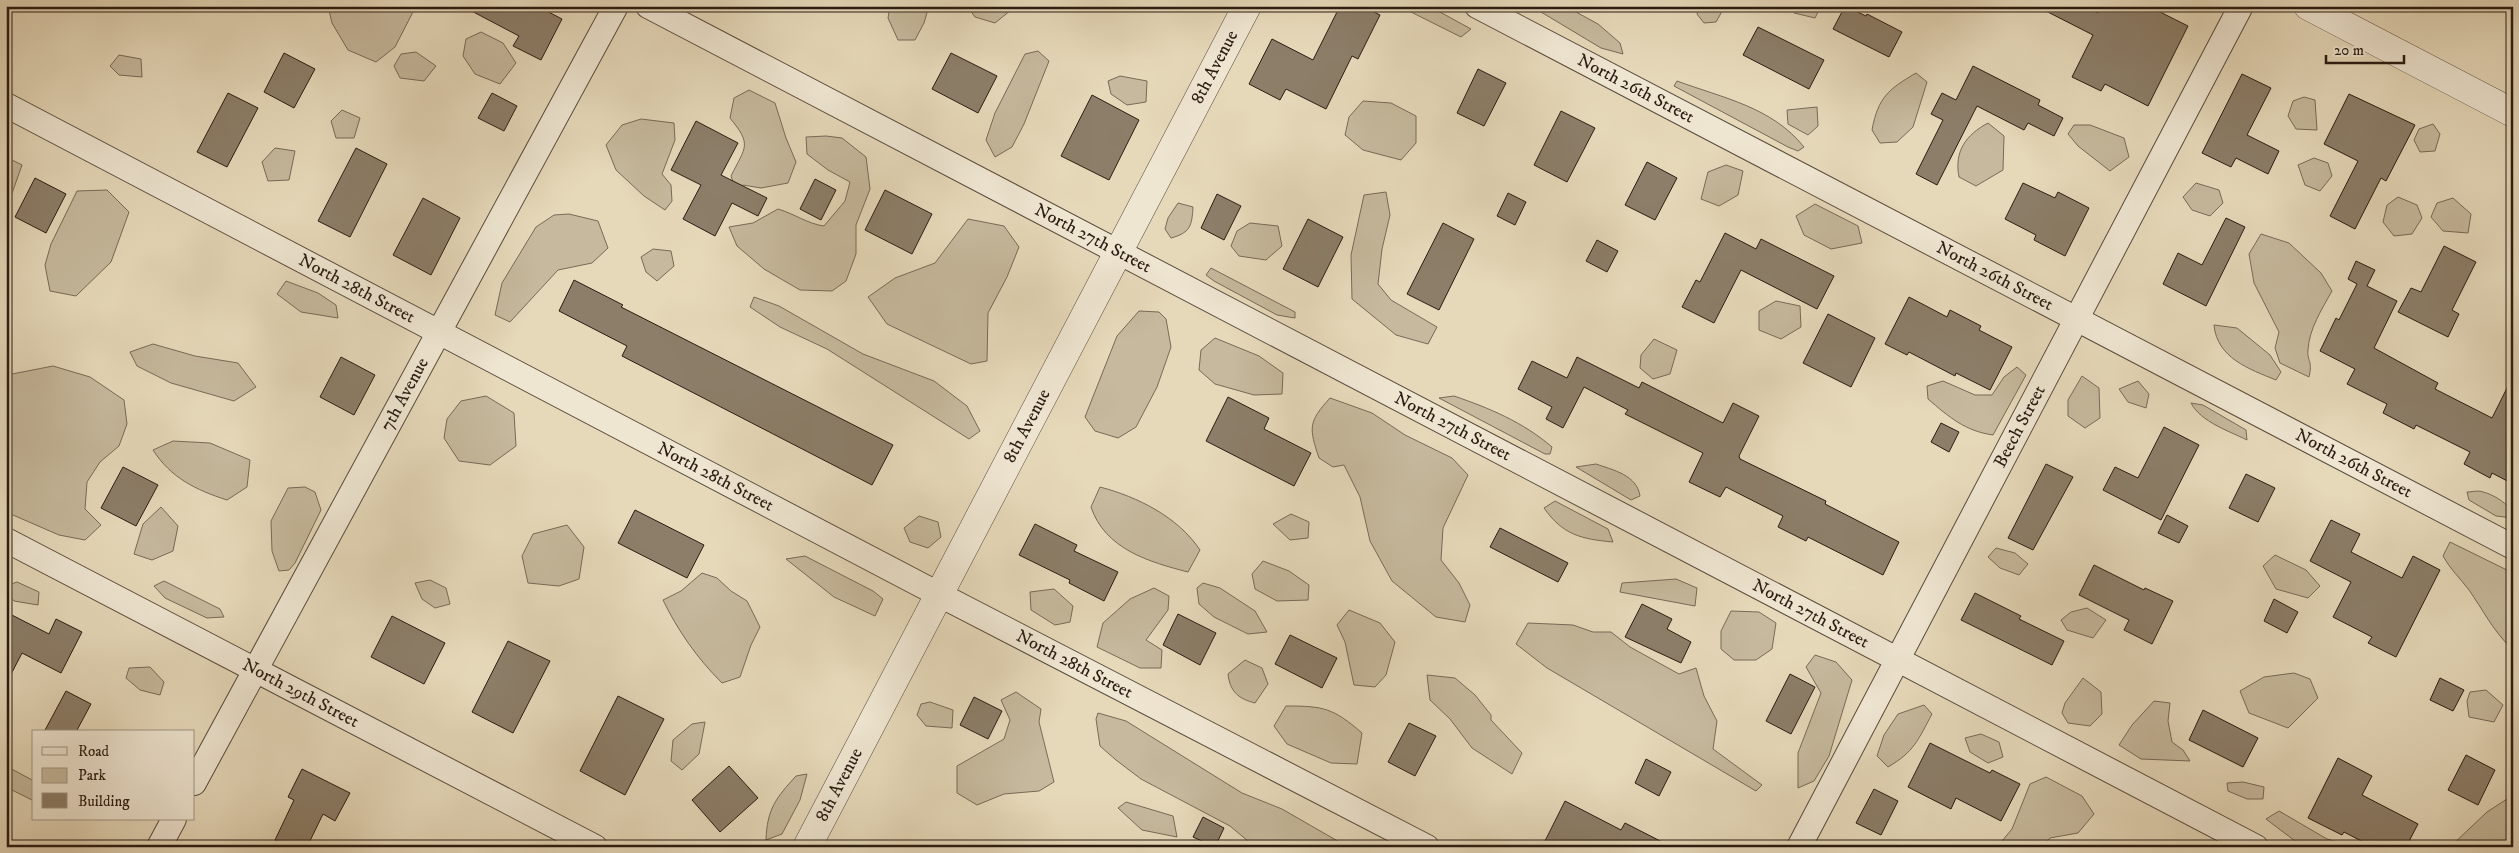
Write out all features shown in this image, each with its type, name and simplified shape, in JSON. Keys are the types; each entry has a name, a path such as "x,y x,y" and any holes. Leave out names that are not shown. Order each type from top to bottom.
{"street":[{"name":"7th Avenue","path":"195,781 616,6"},
{"name":"North 27th Street","path":"648,6 1898,658 2256,847"},
{"name":"8th Avenue","path":"807,847 1247,6"},
{"name":"North 26th Street","path":"1477,6 2513,546"},
{"name":"Beech Street","path":"1799,847 2241,6"},
{"path":"2308,6 2513,113"},
{"name":"North 28th Street","path":"6,105 940,595 1427,847"},
{"name":"North 29th Street","path":"6,540 595,847"},
{"path":"159,847 173,820"}],"green space":[{"path":"328,6 416,6 395,47 376,62 348,50 332,23"},
{"path":"890,6 929,6 924,23 915,40 898,40 888,18"},
{"path":"967,6 1009,6 1011,10 995,23 975,17"},
{"path":"1399,6 1429,6 1471,29 1461,37"},
{"path":"1531,6 1565,6 1598,24 1620,43 1623,54 1601,48"},
{"path":"1699,6 1725,6 1716,22 1704,23 1697,14"},
{"path":"1788,6 1821,6 1815,18 1794,13"},
{"path":"481,32 503,43 516,63 500,84 475,74 463,56 466,39"},
{"path":"1038,51 1049,61 1024,124 1012,147 995,157 986,140 995,113 1025,54"},
{"path":"416,52 436,66 424,81 400,78 394,66 401,54"},
{"path":"119,55 141,59 142,77 119,75 110,66"},
{"path":"1916,73 1927,82 1913,127 1897,142 1880,143 1872,130 1881,102 1892,89"},
{"path":"1120,76 1147,81 1146,102 1127,105 1111,94 1108,81"},
{"path":"1677,81 1746,105 1762,113 1791,133 1804,147 1798,151 1788,147 1674,86"},
{"path":"749,90 775,103 796,162 788,183 761,188 743,185 736,190 731,176 743,152 744,140 742,134 730,118 734,98"},
{"path":"2304,97 2315,100 2317,130 2296,129 2288,116 2293,101"},
{"path":"1363,101 1391,103 1416,116 1416,143 1401,160 1363,150 1345,135 1349,117"},
{"path":"1817,107 1818,126 1808,135 1788,124 1787,110"},
{"path":"342,110 360,118 354,138 336,138 331,121"},
{"path":"641,119 674,123 675,140 662,174 671,185 672,201 665,210 644,196 616,170 606,145 622,125"},
{"path":"1988,123 2004,136 2003,170 1976,186 1959,177 1958,159 1963,145 1973,133"},
{"path":"2433,124 2440,134 2435,151 2420,152 2414,140 2419,129"},
{"path":"2074,125 2090,125 2124,138 2129,157 2110,171 2078,146 2068,134"},
{"path":"826,136 842,138 866,157 870,189 856,225 856,254 846,281 832,291 800,290 764,269 737,246 729,227 753,223 778,209 824,226 845,201 850,182 828,170 807,154 806,137"},
{"path":"275,148 295,151 289,180 268,181 262,162"},
{"path":"2314,158 2328,163 2332,176 2320,191 2305,185 2298,165"},
{"path":"12,160 22,165 10,199 6,204 6,163"},
{"path":"1726,165 1743,171 1738,195 1719,206 1701,199 1708,172"},
{"path":"2196,183 2219,190 2223,203 2210,216 2192,210 2183,197"},
{"path":"107,190 129,212 111,262 76,296 50,291 45,265 51,244 77,191"},
{"path":"1386,192 1390,215 1382,249 1378,284 1391,300 1437,327 1428,344 1396,335 1352,299 1351,255 1364,195"},
{"path":"2398,197 2417,205 2422,218 2412,234 2394,236 2383,222 2387,205"},
{"path":"2453,198 2471,214 2468,233 2443,231 2431,217 2437,203"},
{"path":"1178,203 1193,207 1191,224 1182,234 1171,238 1165,229 1168,218"},
{"path":"1815,204 1858,226 1862,243 1831,249 1804,235 1796,216"},
{"path":"569,214 598,221 608,248 592,263 558,270 510,322 495,315 502,283 536,227 554,215"},
{"path":"968,219 1004,226 1019,247 1007,277 988,313 987,361 971,364 887,324 868,297 895,278 935,263"},
{"path":"1250,223 1278,226 1282,246 1266,260 1239,256 1231,246 1237,231"},
{"path":"2261,234 2289,243 2321,273 2332,291 2311,334 2308,350 2309,377 2280,363 2275,348 2279,332 2254,283 2249,254"},
{"path":"653,249 671,251 674,266 657,281 646,272 641,257"},
{"path":"1211,268 1295,312 1295,318 1277,315 1214,281 1206,275"},
{"path":"286,281 318,293 336,305 338,318 301,312 277,294"},
{"path":"754,297 779,306 863,354 934,381 967,406 980,431 969,439 827,349 780,327 750,307"},
{"path":"1776,301 1800,306 1801,327 1781,339 1759,330 1759,311"},
{"path":"1139,311 1159,312 1166,319 1171,347 1157,387 1136,427 1118,438 1095,431 1085,417 1117,336"},
{"path":"2214,325 2237,328 2270,355 2281,372 2276,380 2245,366 2228,354 2216,336"},
{"path":"1215,338 1259,356 1283,373 1282,394 1254,395 1215,384 1199,370 1201,350"},
{"path":"1654,339 1677,350 1670,374 1653,379 1640,368 1641,355"},
{"path":"153,344 195,356 238,363 256,387 234,401 171,383 137,366 130,352"},
{"path":"53,366 90,377 124,400 127,424 119,446 100,462 87,482 85,509 101,525 85,540 59,535 6,512 6,378 12,374"},
{"path":"2017,367 2026,375 1993,435 1966,427 1928,399 1927,386 1943,381 1975,395 1992,395 2004,377"},
{"path":"2082,376 2099,388 2100,418 2085,428 2068,416 2068,400"},
{"path":"2138,381 2149,394 2146,408 2128,402 2119,389"},
{"path":"486,396 514,413 516,446 490,465 459,461 444,438 447,419 461,401"},
{"path":"1454,396 1493,411 1529,430 1552,447 1550,454 1545,454 1439,398"},
{"path":"1330,398 1372,413 1405,435 1452,458 1468,475 1443,528 1441,560 1459,583 1470,605 1465,622 1436,617 1392,581 1370,541 1360,497 1344,465 1333,467 1319,458 1313,439 1312,426 1318,413"},
{"path":"2191,403 2203,405 2246,430 2247,440 2208,421 2201,416"},
{"path":"173,441 210,443 250,460 247,487 227,500 185,482 160,460 153,450"},
{"path":"1596,464 1617,471 1629,478 1638,489 1640,496 1631,500 1576,467"},
{"path":"305,487 315,492 321,510 295,563 289,570 279,571 272,551 271,521 288,488"},
{"path":"1100,487 1129,496 1156,510 1169,518 1191,538 1200,550 1188,572 1158,564 1130,552 1107,533 1091,507"},
{"path":"2481,491 2498,498 2510,509 2513,518 2496,516 2469,500 2467,492"},
{"path":"1555,501 1608,529 1613,542 1582,537 1566,530 1544,508"},
{"path":"161,507 178,526 173,551 152,560 134,554 143,524"},
{"path":"1291,514 1309,522 1308,538 1290,540 1273,524"},
{"path":"919,516 938,522 941,537 928,548 910,542 904,528"},
{"path":"567,525 584,547 579,579 559,586 528,583 522,556 533,534"},
{"path":"2450,542 2513,573 2513,640 2510,647 2443,556"},
{"path":"1996,548 2015,553 2028,564 2019,575 2000,568 1988,557"},
{"path":"2275,555 2306,570 2320,586 2308,598 2276,589 2263,566"},
{"path":"805,556 873,591 883,599 875,616 834,597 786,559"},
{"path":"1263,561 1289,571 1309,585 1308,600 1277,601 1255,589 1252,574"},
{"path":"702,573 717,578 731,591 747,601 760,627 751,645 740,677 722,683 689,644 663,600 681,591"},
{"path":"1676,579 1697,588 1695,606 1620,592 1622,583"},
{"path":"430,580 446,588 450,604 435,608 422,599 415,583"},
{"path":"164,581 220,609 224,617 207,618 165,598 154,586"},
{"path":"17,582 39,592 38,605 14,601 6,591 6,586"},
{"path":"1203,583 1220,588 1255,611 1267,632 1248,634 1214,617 1199,604 1197,588"},
{"path":"1154,588 1169,596 1168,610 1146,640 1162,650 1161,668 1140,668 1097,647 1103,623 1130,599"},
{"path":"1054,589 1073,606 1070,622 1055,625 1031,610 1030,592"},
{"path":"2087,608 2106,620 2093,638 2067,630 2061,620 2071,612"},
{"path":"1349,610 1380,623 1395,642 1386,675 1375,687 1354,685 1345,642 1337,625"},
{"path":"1731,611 1759,612 1776,623 1772,649 1756,660 1734,660 1721,649 1721,631"},
{"path":"1528,623 1573,625 1593,632 1611,632 1630,647 1679,674 1696,668 1704,696 1717,721 1713,749 1762,785 1756,791 1547,668 1516,644"},
{"path":"1815,655 1836,662 1852,680 1829,756 1814,781 1798,788 1798,753 1821,693 1806,667"},
{"path":"1245,660 1262,668 1268,684 1255,703 1236,694 1229,680 1228,674"},
{"path":"150,667 164,682 160,695 140,690 126,678 129,668"},
{"path":"2294,673 2310,679 2318,698 2288,728 2249,713 2240,691 2264,677"},
{"path":"1427,675 1455,678 1475,695 1491,715 1491,720 1522,753 1512,774 1472,748 1450,719 1430,700"},
{"path":"2083,678 2101,692 2102,714 2090,726 2068,723 2062,713 2065,703"},
{"path":"2486,690 2503,705 2494,722 2469,717 2467,701 2470,692"},
{"path":"1016,692 1041,709 1039,722 1054,782 1039,791 1004,794 977,805 957,793 957,766 1004,739 1010,720 1001,700"},
{"path":"2154,701 2170,703 2168,721 2172,742 2183,750 2190,761 2141,759 2119,745 2132,725"},
{"path":"930,702 953,710 952,728 926,726 917,715 921,704"},
{"path":"1924,705 1932,714 1915,745 1904,756 1888,767 1877,756 1884,735 1898,714"},
{"path":"1286,706 1327,710 1343,718 1362,733 1357,764 1331,763 1287,744 1274,726"},
{"path":"1098,713 1126,721 1242,793 1282,809 1348,847 1255,847 1230,826 1141,779 1116,760 1100,746 1096,719"},
{"path":"705,722 699,754 682,770 671,761 673,740 692,724"},
{"path":"1981,734 1999,742 2003,757 1988,763 1970,752 1965,738"},
{"path":"6,766 32,780 32,800 6,787"},
{"path":"807,774 800,800 782,834 766,840 768,820 778,798 796,776"},
{"path":"2046,777 2082,796 2094,814 2078,833 2050,838 2042,847 1997,847 2012,829 2030,784"},
{"path":"2243,782 2264,787 2263,799 2247,799 2228,791 2227,783"},
{"path":"2513,795 2513,847 2450,847 2487,812"},
{"path":"1126,802 1173,816 1177,837 1142,830 1118,808"},
{"path":"2279,811 2327,839 2355,847 2303,847 2266,819"}],"building":[{"path":"462,6 537,6 562,19 541,60 513,46 519,36"},
{"path":"1340,6 1362,6 1380,15 1358,59 1352,56 1326,109 1286,89 1280,100 1249,84 1272,39 1313,60"},
{"path":"1845,6 1866,16 1867,14 1902,32 1889,57 1833,29"},
{"path":"2036,6 2084,6 2098,13 2102,6 2148,6 2188,26 2148,106 2105,84 2101,91 2072,77 2093,35"},
{"path":"1758,27 1824,60 1809,89 1743,55"},
{"path":"284,53 315,69 294,108 264,92"},
{"path":"951,53 997,76 978,113 932,89"},
{"path":"1973,66 2040,100 2038,105 2063,118 2054,136 2028,123 2024,130 1977,106 1937,185 1916,174 1943,120 1931,114 1942,93 1956,100"},
{"path":"1478,69 1506,83 1484,126 1457,113"},
{"path":"2242,74 2271,88 2247,135 2279,151 2268,174 2236,158 2231,167 2202,153"},
{"path":"228,93 258,108 227,167 197,152"},
{"path":"492,93 517,106 504,131 478,118"},
{"path":"2349,94 2415,125 2386,181 2381,178 2355,229 2330,216 2358,161 2324,144"},
{"path":"1092,95 1139,120 1109,180 1061,156"},
{"path":"1561,111 1595,128 1567,182 1534,165"},
{"path":"696,121 738,143 721,175 767,198 758,216 732,203 715,236 683,219 701,185 671,170"},
{"path":"356,148 387,164 350,237 318,221"},
{"path":"1647,162 1677,178 1655,220 1625,205"},
{"path":"35,178 66,194 46,233 15,217"},
{"path":"815,179 836,190 821,220 800,209"},
{"path":"2023,183 2055,198 2058,192 2089,208 2065,256 2034,240 2036,235 2005,219"},
{"path":"885,190 932,214 912,254 865,230"},
{"path":"1508,193 1526,202 1515,225 1497,216"},
{"path":"1217,194 1241,206 1224,240 1201,228"},
{"path":"423,198 460,218 431,275 393,255"},
{"path":"2226,218 2245,227 2206,306 2163,284 2178,253 2202,265"},
{"path":"1308,219 1343,237 1318,287 1283,269"},
{"path":"1443,223 1474,239 1439,310 1407,294"},
{"path":"1725,233 1756,249 1761,239 1834,276 1817,309 1741,270 1714,323 1682,307 1696,280 1700,282"},
{"path":"1597,240 1618,251 1607,272 1586,261"},
{"path":"2444,246 2476,262 2452,310 2459,314 2448,337 2398,312 2411,288 2421,292"},
{"path":"2356,261 2375,270 2367,286 2397,301 2374,348 2438,383 2435,389 2492,418 2513,376 2513,484 2492,473 2490,478 2464,464 2470,452 2416,425 2414,429 2383,413 2387,404 2347,384 2355,369 2320,351 2336,318 2339,320 2357,284 2348,279"},
{"path":"574,280 623,305 621,307 893,445 872,485 622,356 627,346 559,311"},
{"path":"1909,297 1947,317 1950,310 1981,326 1979,330 2012,347 1990,390 1956,373 1955,376 1909,352 1907,355 1885,344"},
{"path":"1828,314 1875,338 1851,387 1803,363"},
{"path":"341,357 375,375 354,415 320,397"},
{"path":"1577,357 1639,388 1642,382 1723,423 1733,403 1759,416 1739,456 1740,459 1826,501 1825,504 1899,542 1883,575 1808,537 1806,541 1778,527 1783,516 1726,487 1720,497 1689,482 1703,453 1625,414 1628,410 1584,387 1563,428 1546,419 1552,407 1518,389 1532,361 1567,378"},
{"path":"1228,397 1269,418 1264,429 1311,453 1294,486 1206,441"},
{"path":"1941,423 1959,432 1949,452 1931,442"},
{"path":"2164,427 2199,445 2161,520 2103,490 2115,467 2138,478"},
{"path":"2046,464 2073,477 2033,550 2008,538"},
{"path":"123,467 158,485 136,526 101,508"},
{"path":"2246,474 2275,488 2258,522 2229,508"},
{"path":"635,510 704,545 687,578 618,543"},
{"path":"2167,515 2188,526 2179,543 2158,533"},
{"path":"2331,520 2360,534 2351,552 2402,578 2413,556 2440,570 2396,657 2368,643 2372,637 2333,617 2351,582 2310,561"},
{"path":"1035,524 1077,545 1074,551 1118,572 1104,601 1069,583 1070,580 1019,555"},
{"path":"1500,528 1568,563 1558,582 1490,547"},
{"path":"2094,565 2144,590 2145,588 2173,601 2152,644 2124,630 2129,620 2079,595"},
{"path":"1975,593 2021,616 2019,619 2064,641 2052,665 1961,620"},
{"path":"2274,599 2298,612 2287,633 2264,621"},
{"path":"1642,604 1672,619 1667,629 1691,642 1681,663 1625,637"},
{"path":"6,612 49,634 56,619 82,632 61,673 22,653 6,684"},
{"path":"1178,614 1216,633 1200,665 1163,645"},
{"path":"392,616 445,643 424,684 371,657"},
{"path":"1290,635 1337,658 1322,688 1275,664"},
{"path":"508,641 550,661 513,733 472,712"},
{"path":"1790,674 1815,687 1791,734 1766,721"},
{"path":"2440,678 2464,690 2453,711 2430,700"},
{"path":"66,691 91,704 77,730 45,730"},
{"path":"618,696 664,719 625,795 580,771"},
{"path":"974,697 1002,711 988,739 960,725"},
{"path":"2203,710 2258,738 2243,767 2189,740"},
{"path":"1409,723 1436,736 1415,776 1388,762"},
{"path":"1930,743 1990,773 1992,770 2020,784 2001,821 1956,798 1951,809 1908,787"},
{"path":"2466,755 2495,770 2478,805 2448,790"},
{"path":"2338,758 2372,776 2362,795 2418,824 2406,847 2373,847 2344,832 2342,835 2308,818"},
{"path":"1646,759 1671,772 1659,796 1635,783"},
{"path":"729,766 758,798 720,832 692,800"},
{"path":"302,769 350,793 335,821 323,814 307,847 290,847 275,840 294,800 288,797"},
{"path":"1874,789 1898,801 1881,835 1856,823"},
{"path":"1565,801 1621,830 1625,823 1672,847 1542,847"},
{"path":"1203,817 1224,828 1215,847 1193,837"}]}
